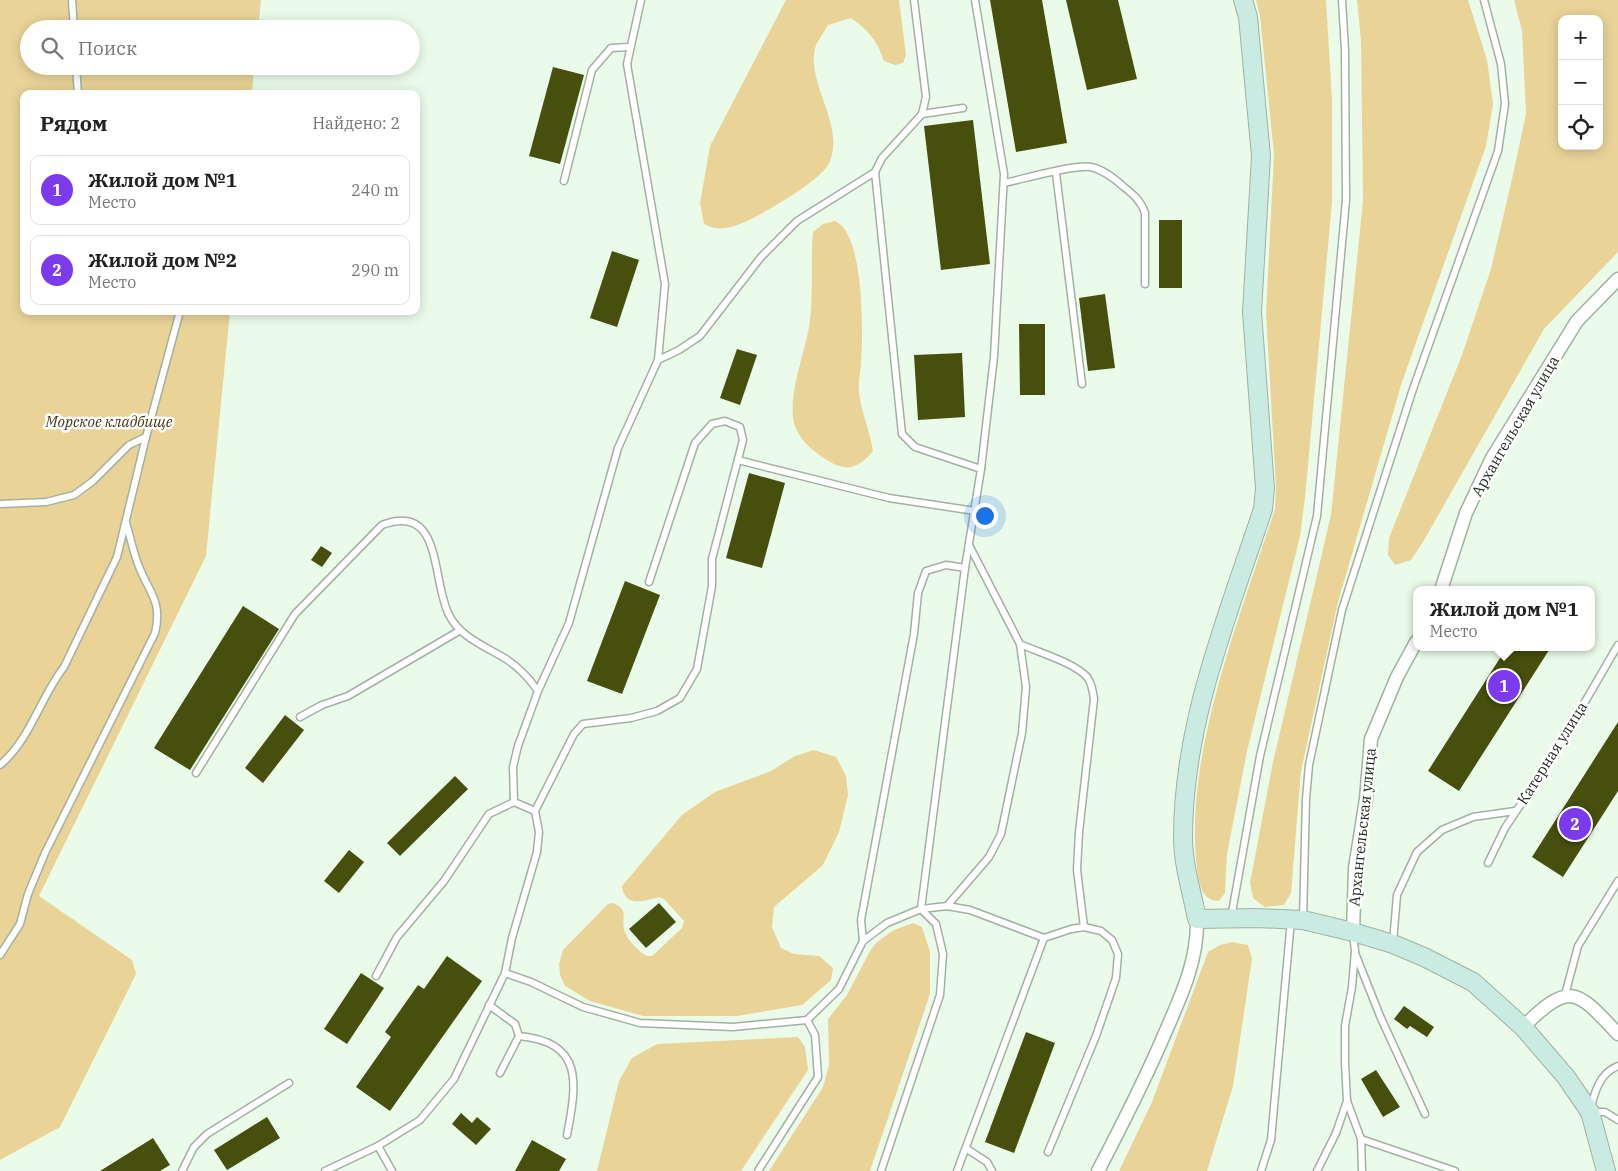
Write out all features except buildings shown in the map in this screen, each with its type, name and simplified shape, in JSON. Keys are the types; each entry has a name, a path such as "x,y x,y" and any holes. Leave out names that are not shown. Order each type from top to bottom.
{"main road":[{"path":"1243,0 1248,17 1261,156 1252,312 1265,488 1262,509 1210,672 1196,725 1186,779 1183,838 1188,879 1197,919 1297,920 1353,932 1392,944 1424,957 1473,982 1523,1027 1566,1077 1590,1112 1606,1171"}],"street":[{"name":"Архангельская улица","path":"1442,586 1466,513 1492,458 1577,321 1618,279"},
{"name":"Архангельская улица","path":"1353,932 1356,868 1366,799 1371,739 1397,677 1413,648"},
{"path":"1098,1171 1141,1089 1189,977 1198,938 1197,919"},
{"path":"1523,1027 1547,1004 1565,995 1578,997 1588,1002 1618,1034"}],"lane":[{"path":"72,0 73,20"},
{"path":"514,802 515,760 538,691 569,623 618,448 658,360 665,284 627,64 640,0"},
{"path":"658,360 680,350 700,336 761,257 797,221 875,172 882,158 922,114 926,97 914,0"},
{"path":"921,909 965,568 981,469 994,357 1004,183 975,0"},
{"path":"1231,919 1260,756 1317,516 1346,200 1345,60 1342,0"},
{"path":"1261,1171 1271,1140 1297,920 1309,765 1342,610 1413,389 1498,151 1505,104 1501,64 1484,0"},
{"path":"564,181 592,70 611,48 629,47"},
{"path":"77,75 78,90"},
{"path":"922,114 963,108"},
{"path":"1004,183 1075,167 1091,167 1108,174 1138,198 1145,213 1145,284"},
{"path":"875,172 902,434 915,447 981,469"},
{"path":"1056,172 1082,384"},
{"path":"0,765 10,756 30,725 52,683 64,667 117,557 146,437 179,315"},
{"path":"325,1171 378,1146 420,1120 454,1080 505,973 512,938 537,852 538,832 535,812 574,734 583,724 630,718 657,711 680,698 697,669 712,586 712,559 743,440 740,427 725,422 712,424 695,443 650,582"},
{"path":"0,504 46,502 74,495 93,481 129,446 146,437"},
{"path":"738,460 889,498 975,511"},
{"path":"196,772 295,614 382,525 398,519 411,520 426,532 448,613 459,630 526,674 538,691"},
{"path":"0,954 20,924 28,894 45,853 155,633 158,620 155,596 138,565 126,522"},
{"path":"947,906 989,856 1001,834 1022,733 1026,688 1020,644 969,545"},
{"path":"863,941 861,920 914,634 918,593 926,572 946,565 965,568"},
{"path":"300,717 322,705 348,696 459,630"},
{"path":"1020,644 1077,669 1088,678 1093,690 1094,699 1078,832 1077,870 1084,927"},
{"name":"Катерная улица","path":"1392,944 1397,896 1417,852 1442,830 1473,817 1515,811 1557,750 1618,645"},
{"path":"514,802 535,812"},
{"path":"376,976 397,937 444,881 489,814 514,802"},
{"path":"1488,863 1497,842 1515,811"},
{"path":"1565,995 1578,946 1618,881"},
{"path":"505,973 531,982 583,1007 640,1023 733,1027 807,1020 839,989 863,941 887,922 921,909 947,906 970,910 1044,938 1071,929 1084,927 1101,931 1112,940 1118,954 1116,978 1096,1036 1048,1152"},
{"path":"881,1171 940,995 943,954 936,924 921,909"},
{"path":"1353,932 1355,951 1352,988 1345,1026 1347,1101 1361,1139 1362,1171"},
{"path":"957,1171 967,1149 1044,938"},
{"path":"1355,951 1380,1016 1425,1114"},
{"path":"489,1005 514,1024 518,1036 500,1073"},
{"path":"758,1171 818,1077 815,1035 807,1020"},
{"path":"518,1036 540,1038 554,1044 567,1057 574,1077 573,1105 567,1135"},
{"path":"1618,1066 1601,1079 1594,1093 1590,1112 1605,1112 1612,1114 1618,1120"},
{"path":"182,1171 194,1147 207,1134 289,1083"},
{"path":"1317,1171 1336,1133 1347,1101"},
{"path":"1361,1139 1455,1171"},
{"path":"378,1146 392,1171"},
{"path":"967,1149 987,1162 992,1171"}],"green space":[{"name":"Морское кладбище","path":"0,0 261,0 259,20 20,20 20,75 253,75 252,90 20,90 20,315 230,315 206,556 39,896 132,960 136,974 60,1127 0,1160"},
{"path":"786,0 899,0 906,55 903,63 895,65 884,61 871,36 851,18 828,25 816,45 814,59 815,73 832,132 833,147 830,161 826,168 810,183 761,214 733,227 711,227 704,224 700,203 710,146"},
{"path":"1256,0 1326,0 1332,100 1332,202 1300,536 1247,751 1227,854 1225,893 1219,901 1208,898 1202,890 1199,879 1195,824 1198,779 1218,686 1275,509 1276,486 1266,314 1274,154 1260,16"},
{"path":"1357,0 1468,0 1487,60 1493,104 1486,146 1402,382 1338,602 1301,771 1291,893 1284,905 1265,907 1253,898 1250,883 1273,762 1331,515 1363,201 1361,41"},
{"path":"1514,0 1618,0 1618,252 1544,329 1423,542 1411,560 1395,565 1388,555 1389,538 1462,355 1491,269 1526,114 1522,31"},
{"path":"835,221 845,229 857,264 862,310 859,392 873,451 865,460 851,467 834,464 814,451 802,439 793,417 795,383 809,327 812,292 813,232 823,224"},
{"path":"814,750 836,757 846,776 848,795 839,832 823,865 774,907 772,927 781,948 794,954 819,956 833,968 831,980 802,1005 737,1016 643,1016 590,1001 565,986 560,975 559,964 563,950 608,904 613,903 623,911 623,924 627,937 647,956 652,956 682,928 684,921 664,899 659,897 642,901 631,900 627,898 622,886 682,815 715,792 771,771 795,756"},
{"path":"913,923 922,927 930,952 930,994 870,1171 769,1171 823,1087 829,1065 828,1019 847,995 870,951 877,942 894,930"},
{"path":"1232,942 1248,945 1252,959 1233,1086 1207,1171 1119,1171 1152,1102 1208,952 1220,945"},
{"path":"798,1037 805,1047 808,1070 741,1171 597,1171 619,1081 632,1058 657,1044"}],"place":[{"name":"Жилой дом №1","path":"1504,686"},
{"name":"Жилой дом №2","path":"1575,824"}]}
